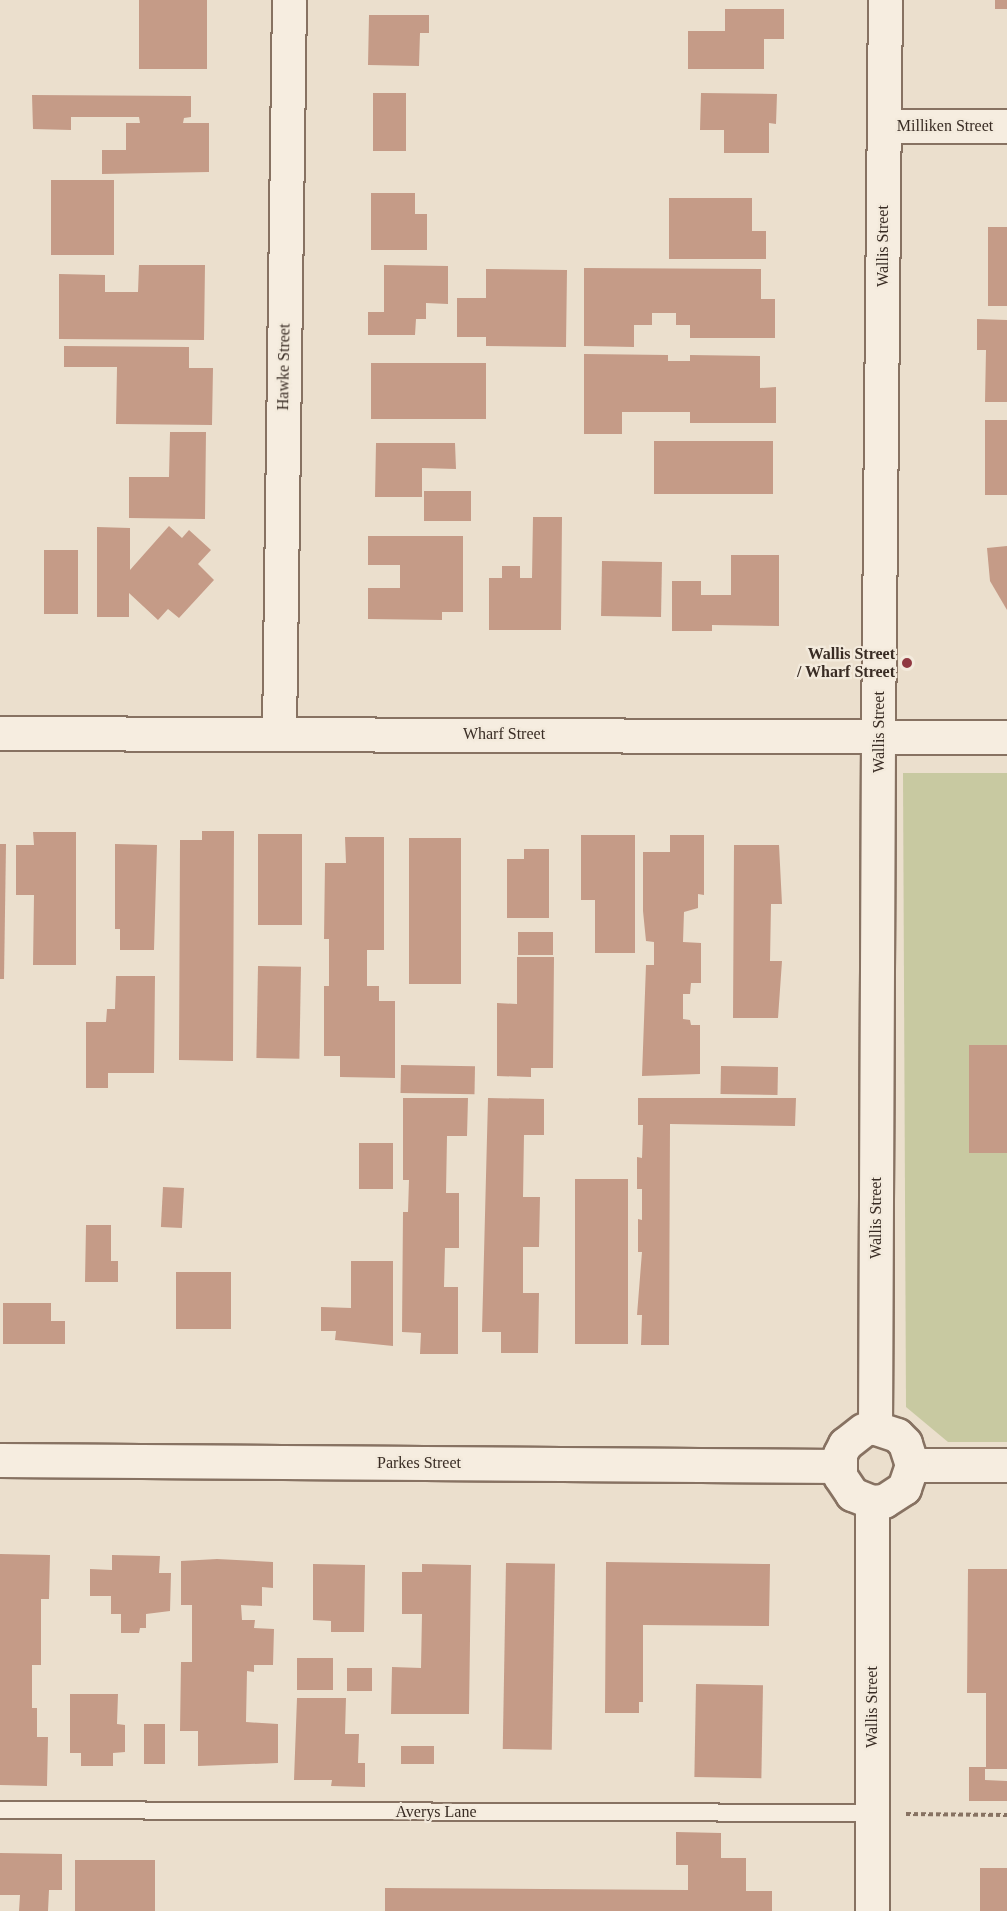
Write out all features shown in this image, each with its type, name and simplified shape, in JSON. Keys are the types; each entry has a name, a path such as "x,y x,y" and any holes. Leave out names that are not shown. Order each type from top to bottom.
{"street":[{"name":"Hawke Street","path":"279,733 288,0"},
{"name":"Wallis Street","path":"869,1429 879,736 885,0"},
{"name":"Milliken Street","path":"884,126 1007,126"},
{"name":"Wharf Street","path":"0,733 1007,737"},
{"path":"869,1429 886,1430 905,1443 912,1465 907,1482 895,1496 872,1502 845,1486 838,1466 845,1444 869,1429"},
{"name":"Parkes Street","path":"0,1460 838,1466"},
{"path":"912,1465 1007,1465"},
{"name":"Wallis Street","path":"872,1502 872,1911"}],"lane":[{"name":"Averys Lane","path":"0,1810 872,1813"}],"path":[{"path":"872,1813 1007,1815"}],"green space":[{"path":"903,773 1007,773 1007,1442 948,1442 906,1407"}],"building":[{"path":"139,0 207,0 207,69 139,69"},
{"path":"995,0 1007,0 1007,9 995,9"},
{"path":"725,9 784,9 784,39 764,39 764,69 688,69 688,31 725,31"},
{"path":"369,15 429,15 429,33 420,33 419,66 368,65"},
{"path":"373,93 406,93 406,151 373,151"},
{"path":"701,93 777,94 776,124 769,123 769,153 724,153 724,130 700,130"},
{"path":"32,95 191,96 191,117 184,118 183,123 209,123 209,172 102,174 102,150 126,150 126,123 140,123 139,117 71,117 71,130 33,129"},
{"path":"51,180 114,180 114,255 51,255"},
{"path":"371,193 415,193 415,214 427,214 427,250 371,250"},
{"path":"669,198 752,198 752,231 766,231 766,259 669,259"},
{"path":"988,227 1007,227 1007,306 988,306"},
{"path":"139,265 205,265 204,340 59,339 59,274 105,275 105,292 138,292"},
{"path":"384,265 448,266 448,304 426,303 426,319 416,319 415,335 368,335 368,312 384,312"},
{"path":"584,268 761,269 761,299 775,299 775,338 690,338 690,325 676,325 676,313 652,313 652,325 634,325 634,347 584,346"},
{"path":"486,269 567,270 566,347 486,346 486,337 457,337 457,298 486,298"},
{"path":"977,319 1007,320 1007,402 985,402 986,350 977,350"},
{"path":"64,346 189,347 189,368 213,368 212,425 116,424 117,367 64,367"},
{"path":"584,354 668,355 668,361 690,361 690,355 760,356 760,388 776,387 776,423 690,423 690,412 622,412 622,434 584,434"},
{"path":"371,363 486,363 486,419 371,419"},
{"path":"985,420 1007,420 1007,495 985,495"},
{"path":"170,432 206,432 205,519 129,518 129,477 169,477"},
{"path":"654,441 773,441 773,494 654,494"},
{"path":"376,443 455,443 456,469 422,468 422,497 375,497"},
{"path":"424,491 471,491 471,521 424,521"},
{"path":"533,517 562,517 561,630 489,630 489,578 502,578 502,566 520,566 520,578 532,578"},
{"path":"169,526 182,538 189,530 211,550 198,564 214,580 179,618 168,609 158,620 129,593 129,617 97,617 97,527 130,528 130,570"},
{"path":"368,536 463,536 463,612 442,612 442,620 368,619 368,588 400,588 400,565 368,565"},
{"path":"1007,546 1007,610 990,581 987,548"},
{"path":"44,550 78,550 78,614 44,614"},
{"path":"731,555 779,555 779,626 712,625 712,631 672,631 672,581 701,581 701,595 731,595"},
{"path":"602,561 662,562 661,617 601,616"},
{"path":"202,831 234,831 233,1061 179,1060 180,840 202,840"},
{"path":"33,832 76,832 76,965 33,965 34,895 16,895 16,845 34,845"},
{"path":"258,834 302,834 302,925 258,925"},
{"path":"581,835 635,835 635,953 595,953 595,900 581,900"},
{"path":"670,835 704,835 704,895 698,894 698,908 684,912 683,942 701,943 701,983 691,983 690,994 683,994 683,1019 690,1020 691,1025 700,1025 700,1074 642,1076 646,965 654,965 654,942 646,941 643,911 643,852 670,852"},
{"path":"345,837 384,837 384,950 367,950 367,986 379,986 379,1001 395,1001 395,1078 340,1077 340,1056 324,1056 324,986 329,986 329,939 324,939 325,863 346,863"},
{"path":"409,838 461,838 461,984 409,984"},
{"path":"0,844 6,844 4,979 0,979"},
{"path":"115,844 157,845 154,950 120,950 120,929 115,929"},
{"path":"734,845 779,845 782,904 771,904 770,961 782,961 778,1018 733,1018"},
{"path":"524,849 549,849 549,918 507,918 507,859 524,859"},
{"path":"518,932 553,932 553,955 518,955"},
{"path":"517,957 554,957 553,1068 531,1068 531,1077 497,1076 497,1003 517,1004"},
{"path":"258,966 301,967 299,1059 256,1058"},
{"path":"116,976 155,976 154,1073 108,1073 108,1088 86,1088 86,1022 106,1022 107,1009 115,1009"},
{"path":"969,1045 1007,1045 1007,1153 969,1153"},
{"path":"401,1065 475,1066 475,1094 401,1093"},
{"path":"721,1066 778,1067 778,1095 721,1094"},
{"path":"403,1098 468,1098 467,1136 447,1136 446,1193 459,1193 459,1248 445,1248 444,1287 458,1287 458,1354 420,1354 421,1333 402,1332 403,1212 408,1212 409,1180 403,1180"},
{"path":"488,1098 544,1099 544,1135 524,1135 523,1197 540,1197 539,1247 523,1247 523,1293 539,1293 538,1353 501,1353 501,1332 482,1332"},
{"path":"638,1098 796,1098 795,1126 670,1124 669,1345 641,1345 642,1315 637,1315 642,1252 638,1252 638,1219 642,1220 642,1189 637,1189 637,1157 642,1158 643,1125 638,1125"},
{"path":"359,1143 393,1143 393,1189 359,1189"},
{"path":"575,1179 628,1179 628,1344 575,1344"},
{"path":"163,1187 184,1188 182,1228 161,1227"},
{"path":"86,1225 111,1225 111,1261 118,1261 118,1282 85,1282"},
{"path":"351,1261 393,1261 393,1346 335,1340 336,1331 321,1331 321,1307 351,1308"},
{"path":"176,1272 231,1272 231,1329 176,1329"},
{"path":"3,1303 51,1303 51,1321 65,1321 65,1344 3,1344"},
{"path":"0,1554 50,1555 49,1599 41,1599 41,1665 32,1665 32,1708 37,1708 37,1737 48,1737 47,1786 0,1785"},
{"path":"112,1555 160,1556 159,1573 171,1573 170,1611 146,1614 146,1628 140,1628 139,1633 121,1633 121,1614 111,1614 111,1596 90,1596 90,1569 112,1570"},
{"path":"217,1559 273,1562 273,1588 262,1587 262,1606 241,1605 242,1620 255,1620 254,1628 274,1629 273,1665 254,1665 254,1672 247,1671 246,1722 278,1724 278,1763 198,1766 198,1731 180,1731 181,1662 192,1662 192,1605 181,1605 181,1561"},
{"path":"606,1562 770,1564 769,1626 643,1625 643,1702 639,1702 639,1713 605,1713"},
{"path":"506,1563 555,1564 552,1750 503,1749"},
{"path":"313,1564 365,1565 364,1632 331,1632 331,1621 313,1620"},
{"path":"422,1564 471,1565 469,1714 391,1714 392,1667 421,1668 422,1614 402,1614 402,1572 422,1572"},
{"path":"968,1569 1007,1569 1007,1769 985,1769 985,1780 1007,1781 1007,1801 969,1801 969,1767 986,1767 986,1693 967,1693"},
{"path":"297,1658 333,1658 333,1690 297,1690"},
{"path":"347,1668 372,1668 372,1691 347,1691"},
{"path":"696,1684 763,1685 761,1778 694,1777"},
{"path":"70,1694 118,1694 117,1724 125,1725 125,1752 113,1753 113,1766 81,1766 81,1753 70,1753"},
{"path":"297,1698 346,1698 345,1734 359,1734 358,1763 365,1763 365,1787 331,1786 332,1780 294,1780"},
{"path":"144,1724 165,1724 165,1764 144,1764"},
{"path":"401,1746 434,1746 434,1764 401,1764"},
{"path":"676,1832 721,1833 721,1858 746,1858 746,1891 772,1891 772,1911 385,1911 385,1888 688,1890 688,1865 676,1865"},
{"path":"0,1853 62,1854 62,1890 49,1890 48,1911 19,1911 20,1895 0,1895"},
{"path":"75,1860 155,1860 155,1911 75,1911"},
{"path":"980,1868 1007,1868 1007,1911 980,1911"}],"place":[{"name":"Wallis Street / Wharf Street","path":"907,663"}]}
